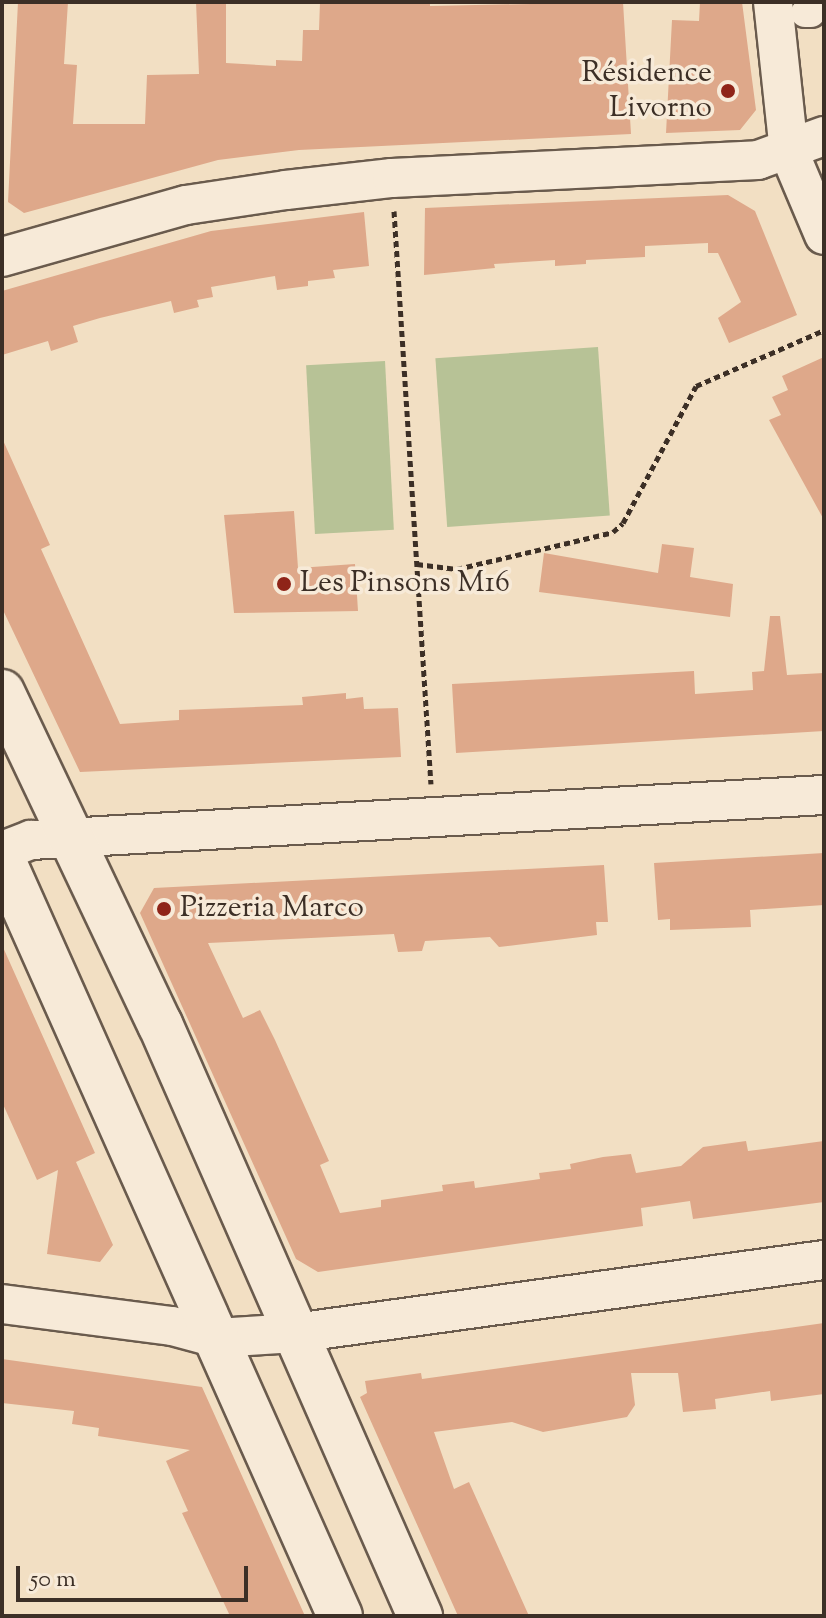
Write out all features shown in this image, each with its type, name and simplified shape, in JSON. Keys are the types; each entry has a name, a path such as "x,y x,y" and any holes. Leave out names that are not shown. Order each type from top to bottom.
{"street":[{"path":"807,10 789,152 824,235"},
{"path":"2,257 186,205 392,178 758,160 789,152 824,136"},
{"path":"2,692 68,838 160,1024 420,1616"},
{"path":"2,851 31,840 433,814 824,795"},
{"path":"2,858 340,1616"},
{"path":"2,1304 172,1326 217,1338 295,1333 824,1260"}],"path":[{"path":"392,178 433,814"},
{"path":"417,564 457,569 613,532 623,523 696,386 824,330"}],"green space":[{"path":"598,347 610,516 447,527 435,358"},
{"path":"385,361 394,530 315,534 306,365"}],"building":[{"path":"18,2 68,2 64,64 77,65 73,124 145,124 147,75 199,74 196,2 226,2 226,63 276,66 276,60 302,61 303,30 319,30 320,2 430,2 430,6 623,2 631,134 299,150 218,160 24,213 8,202"},
{"name":"Résidence Livorno","path":"700,2 742,2 756,110 740,130 666,133 672,20 699,21"},
{"path":"728,195 755,211 797,315 729,343 718,318 741,302 718,253 708,253 708,243 645,246 645,257 586,260 586,264 555,266 555,260 494,264 495,268 424,275 425,208"},
{"path":"364,212 369,266 333,270 335,278 308,281 308,286 277,290 275,276 211,287 213,297 197,300 199,307 174,313 171,301 100,318 73,326 78,342 51,351 48,341 2,355 2,291 211,231"},
{"path":"824,357 824,520 769,420 781,415 772,397 788,390 782,376"},
{"path":"2,438 50,545 41,549 120,724 179,720 179,710 303,705 302,697 346,693 346,699 363,697 364,709 398,708 401,757 80,772 2,608"},
{"path":"294,511 298,568 355,564 358,611 234,613 224,515"},
{"path":"662,544 694,548 690,577 733,584 730,617 539,592 544,553 658,573"},
{"path":"770,616 780,616 787,675 824,673 824,731 456,753 452,684 694,671 695,694 753,690 752,672 764,671"},
{"path":"824,853 824,905 750,910 751,927 670,930 670,919 658,920 654,863"},
{"path":"604,865 608,922 596,922 597,935 499,947 490,937 425,941 422,951 398,952 394,934 208,943 243,1018 260,1010 275,1040 329,1161 320,1165 340,1213 381,1207 381,1200 443,1191 442,1185 474,1181 475,1188 540,1179 539,1173 571,1169 570,1164 603,1157 631,1154 636,1173 681,1166 703,1147 746,1141 748,1151 824,1141 824,1202 693,1219 690,1201 641,1208 643,1226 318,1272 296,1259 140,913 154,888"},
{"path":"2,945 95,1153 76,1162 113,1245 100,1262 47,1254 58,1170 37,1180 2,1102"},
{"path":"824,1323 824,1394 771,1401 770,1391 715,1399 716,1409 683,1412 678,1373 631,1373 635,1405 627,1417 543,1432 512,1422 434,1432 454,1489 469,1482 529,1616 458,1616 360,1397 367,1393 365,1381 421,1373 422,1379"},
{"path":"2,1359 202,1387 305,1616 230,1616 182,1513 188,1511 166,1461 190,1450 98,1436 99,1428 72,1424 74,1411 2,1403"}],"place":[{"name":"Résidence Livorno","path":"728,91"},
{"name":"Les Pinsons M16","path":"284,584"},
{"name":"Pizzeria Marco","path":"164,909"}]}
